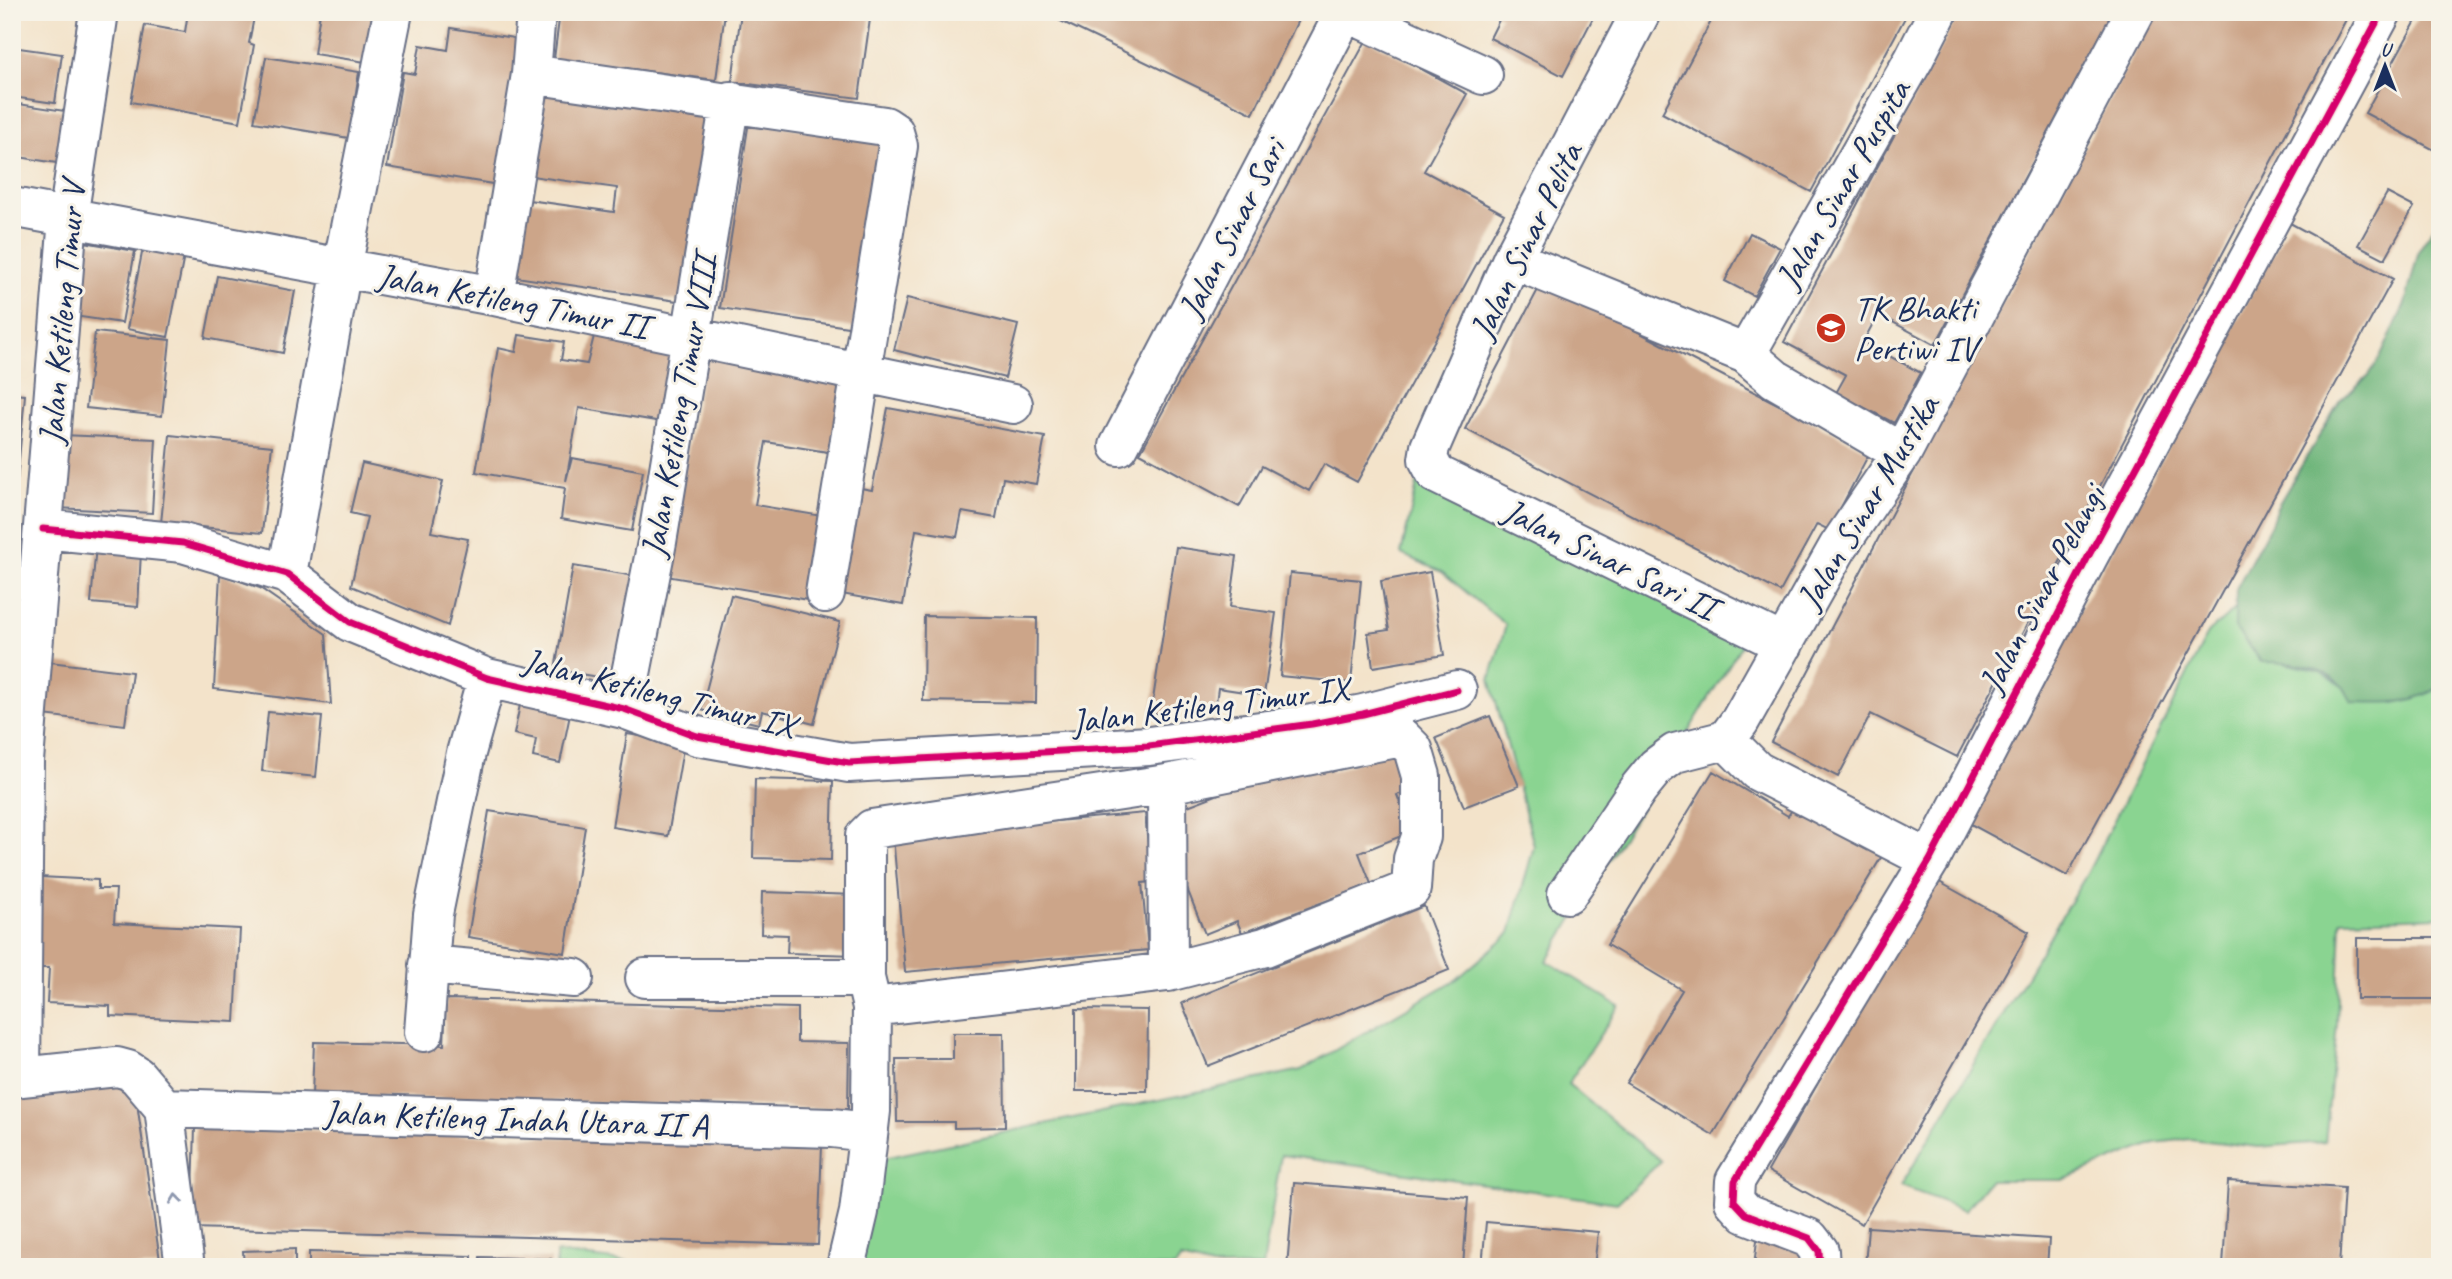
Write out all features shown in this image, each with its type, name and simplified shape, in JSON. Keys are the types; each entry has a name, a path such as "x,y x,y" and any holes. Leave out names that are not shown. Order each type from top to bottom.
{"street":[{"name":"Jalan Ketileng Timur V","path":"17,1078 24,761 68,218 99,12"},
{"path":"287,574 342,268 393,12"},
{"path":"494,296 531,74 536,12"},
{"path":"1345,12 1483,75"},
{"name":"Jalan Sinar Sari","path":"1119,446 1345,12"},
{"name":"Jalan Sinar Pelita","path":"1436,474 1428,459 1430,447 1512,260 1642,12"},
{"name":"Jalan Sinar Puspita","path":"1746,354 1938,12"},
{"name":"Jalan Sinar Mustika","path":"1726,740 1740,721 1838,547 1902,453 2135,12"},
{"name":"Jalan Sinar Pelangi","path":"1820,1267 1819,1251 1810,1238 1746,1214 1734,1201 1735,1181 1930,860 2088,557 2382,12"},
{"path":"531,74 730,101 885,126 894,132 898,146 825,593"},
{"name":"Jalan Ketileng Timur VIII","path":"624,709 657,542 730,101"},
{"name":"Jalan Ketileng Timur II","path":"12,208 494,296 1013,404"},
{"path":"1512,260 1746,354 1775,379 1902,453"},
{"name":"Jalan Sinar Sari II","path":"1436,474 1784,644"},
{"name":"Jalan Ketileng Timur IX","path":"43,529 183,543 287,574 350,622 487,678 624,709 697,736 849,763 1149,746 1312,724 1457,690"},
{"path":"424,1032 428,965 440,877 466,753 487,678"},
{"path":"645,978 868,993 1168,972 1265,947 1411,888 1413,859 1421,837 1420,776 1413,749 1401,737 1167,785 872,829 865,836 868,993 871,1111 859,1212 846,1267"},
{"path":"1567,894 1656,767 1675,753 1726,740 1758,771 1930,860"},
{"path":"1167,785 1168,972"},
{"path":"428,965 574,978"},
{"path":"17,1078 117,1067 137,1076 164,1108 185,1267"},
{"name":"Jalan Ketileng Indah Utara II A","path":"164,1108 832,1128 868,1132"}],"green space":[{"path":"2440,218 2440,685 2409,700 2387,703 2352,702 2340,683 2323,672 2292,664 2262,662 2235,628 2236,589 2271,524 2277,507 2340,401 2369,375 2380,358 2405,304 2419,250"},
{"path":"1420,472 1744,641 1547,961 1619,1006 1568,1084 1661,1161 1617,1203 1281,1155 1263,1267 1212,1267 1181,1259 1175,1267 860,1267 874,1160 1301,1070 1457,979 1510,933 1534,846 1490,679 1506,625 1442,572 1401,554"},
{"path":"2235,609 2235,628 2261,662 2279,662 2320,671 2340,684 2394,703 2432,692 2440,685 2440,917 2341,920 2337,1025 2325,1142 2258,1147 2190,1139 2154,1143 2063,1180 1990,1180 1965,1210 1901,1186 2088,872 2208,633"},
{"path":"556,1253 671,1267 556,1267"}],"building":[{"path":"188,12 255,12 249,43 254,45 240,122 131,102 145,25 185,32"},
{"path":"320,12 379,12 372,63 314,54"},
{"path":"560,12 725,12 716,80 554,59"},
{"path":"741,12 871,12 859,98 732,82"},
{"path":"1042,12 1297,12 1301,14 1253,114"},
{"path":"1493,12 1596,12 1563,76 1490,38 1501,16"},
{"path":"1716,12 1908,12 1811,192 1662,113"},
{"path":"1960,12 2113,12 1935,345 1878,314 1863,342 1921,373 1894,423 1836,393 1846,375 1784,342"},
{"path":"2156,12 2350,12 1957,757 1871,714 1838,777 1771,742"},
{"path":"2421,12 2440,12 2440,153 2365,113"},
{"path":"451,28 520,39 499,185 387,167 403,72 415,74 420,45 448,50"},
{"path":"1367,39 1467,94 1424,171 1504,214 1357,482 1324,464 1309,491 1262,466 1239,507 1140,453"},
{"path":"12,47 62,54 55,103 12,97"},
{"path":"266,57 359,72 349,138 254,122"},
{"path":"545,88 712,113 684,302 516,277 528,200 614,212 617,188 531,176"},
{"path":"12,103 65,111 57,163 12,156"},
{"path":"749,121 884,142 855,328 720,308"},
{"path":"2387,193 2414,207 2385,259 2358,245"},
{"path":"2290,223 2393,279 2067,876 1965,821"},
{"path":"1750,233 1780,248 1754,296 1725,281"},
{"path":"73,240 135,251 122,323 67,315"},
{"path":"143,248 184,256 168,337 127,329"},
{"path":"217,276 295,291 283,353 205,338"},
{"path":"1542,282 1870,452 1829,530 1817,524 1780,592 1465,429"},
{"path":"907,298 1018,325 1005,378 894,350"},
{"path":"95,332 170,340 162,416 86,408"},
{"path":"595,332 682,347 668,423 579,408 566,481 572,458 643,471 632,531 561,519 565,488 476,472 498,348 516,352 519,335 564,342 561,360 587,364"},
{"path":"704,358 846,383 834,453 766,442 755,505 822,516 808,600 666,576"},
{"path":"12,394 25,395 17,481 12,481"},
{"path":"888,408 1045,437 1036,484 1003,478 996,518 962,512 957,537 916,530 903,605 836,593 855,487 872,490"},
{"path":"62,435 156,439 152,513 58,508"},
{"path":"170,435 272,446 262,533 161,523"},
{"path":"362,463 443,481 431,532 468,539 448,626 351,586 367,517 350,513"},
{"path":"96,545 141,552 138,607 91,603"},
{"path":"1176,547 1237,556 1230,607 1276,613 1264,695 1218,688 1215,710 1176,704 1174,717 1151,713"},
{"path":"573,566 635,576 617,680 555,670"},
{"path":"1430,572 1444,655 1373,667 1368,633 1389,630 1381,581"},
{"path":"1290,573 1361,580 1351,683 1280,676"},
{"path":"220,574 260,588 326,634 331,704 214,689"},
{"path":"731,595 840,622 814,724 762,711 759,724 701,710"},
{"path":"924,616 1037,618 1036,703 923,701"},
{"path":"50,662 132,672 125,725 43,715"},
{"path":"522,695 572,705 560,763 533,757 536,739 514,734"},
{"path":"268,712 322,717 316,777 262,771"},
{"path":"1490,716 1519,786 1464,807 1436,738"},
{"path":"627,734 684,743 668,836 612,827"},
{"path":"1395,748 1411,790 1397,795 1411,832 1359,853 1371,884 1242,933 1237,921 1205,934 1183,878 1185,807 1324,754 1332,772"},
{"path":"1713,771 1788,816 1799,799 1885,851 1713,1135 1626,1083 1682,990 1607,945"},
{"path":"755,779 833,781 831,860 753,858"},
{"path":"489,811 585,827 565,953 468,937"},
{"path":"1145,813 1151,882 1142,883 1148,950 905,972 893,836"},
{"path":"40,877 98,880 98,889 116,889 114,923 240,929 235,1022 110,1016 110,1006 47,1003 49,968 36,968"},
{"path":"1934,879 2029,932 1862,1224 1768,1171"},
{"path":"762,892 858,895 857,955 787,953 788,935 761,934"},
{"path":"1424,906 1449,970 1208,1066 1182,1003"},
{"path":"2357,938 2440,938 2440,999 2357,999"},
{"path":"446,999 797,1008 797,1042 849,1043 848,1109 312,1095 314,1042 444,1045"},
{"path":"1076,1009 1148,1010 1147,1091 1076,1091"},
{"path":"953,1033 1004,1033 1005,1127 954,1128 954,1122 897,1122 896,1059 953,1059"},
{"path":"133,1076 161,1267 12,1267 12,1093"},
{"path":"195,1127 822,1145 818,1245 192,1228"},
{"path":"2228,1181 2344,1188 2339,1267 2223,1267"},
{"path":"1294,1183 1468,1197 1463,1267 1287,1267"},
{"path":"1486,1222 1598,1232 1594,1267 1482,1267"},
{"path":"1868,1227 2049,1239 2047,1267 1865,1267"},
{"path":"1757,1240 1807,1246 1804,1267 1754,1267"},
{"path":"295,1249 295,1267 244,1267 243,1251"},
{"path":"309,1252 472,1256 472,1267 309,1267"},
{"path":"480,1257 551,1259 551,1267 479,1267"}],"cycle path":[{"path":"1820,1267 1819,1251 1809,1238 1746,1214 1734,1201 1735,1181 1930,860 2088,557 2382,12"},
{"path":"43,529 183,543 287,574 350,622 487,678 624,709 697,736 849,763 1149,746 1312,724 1457,690"}],"place":[{"name":"TK Bhakti Pertiwi IV","path":"1831,328"}]}
